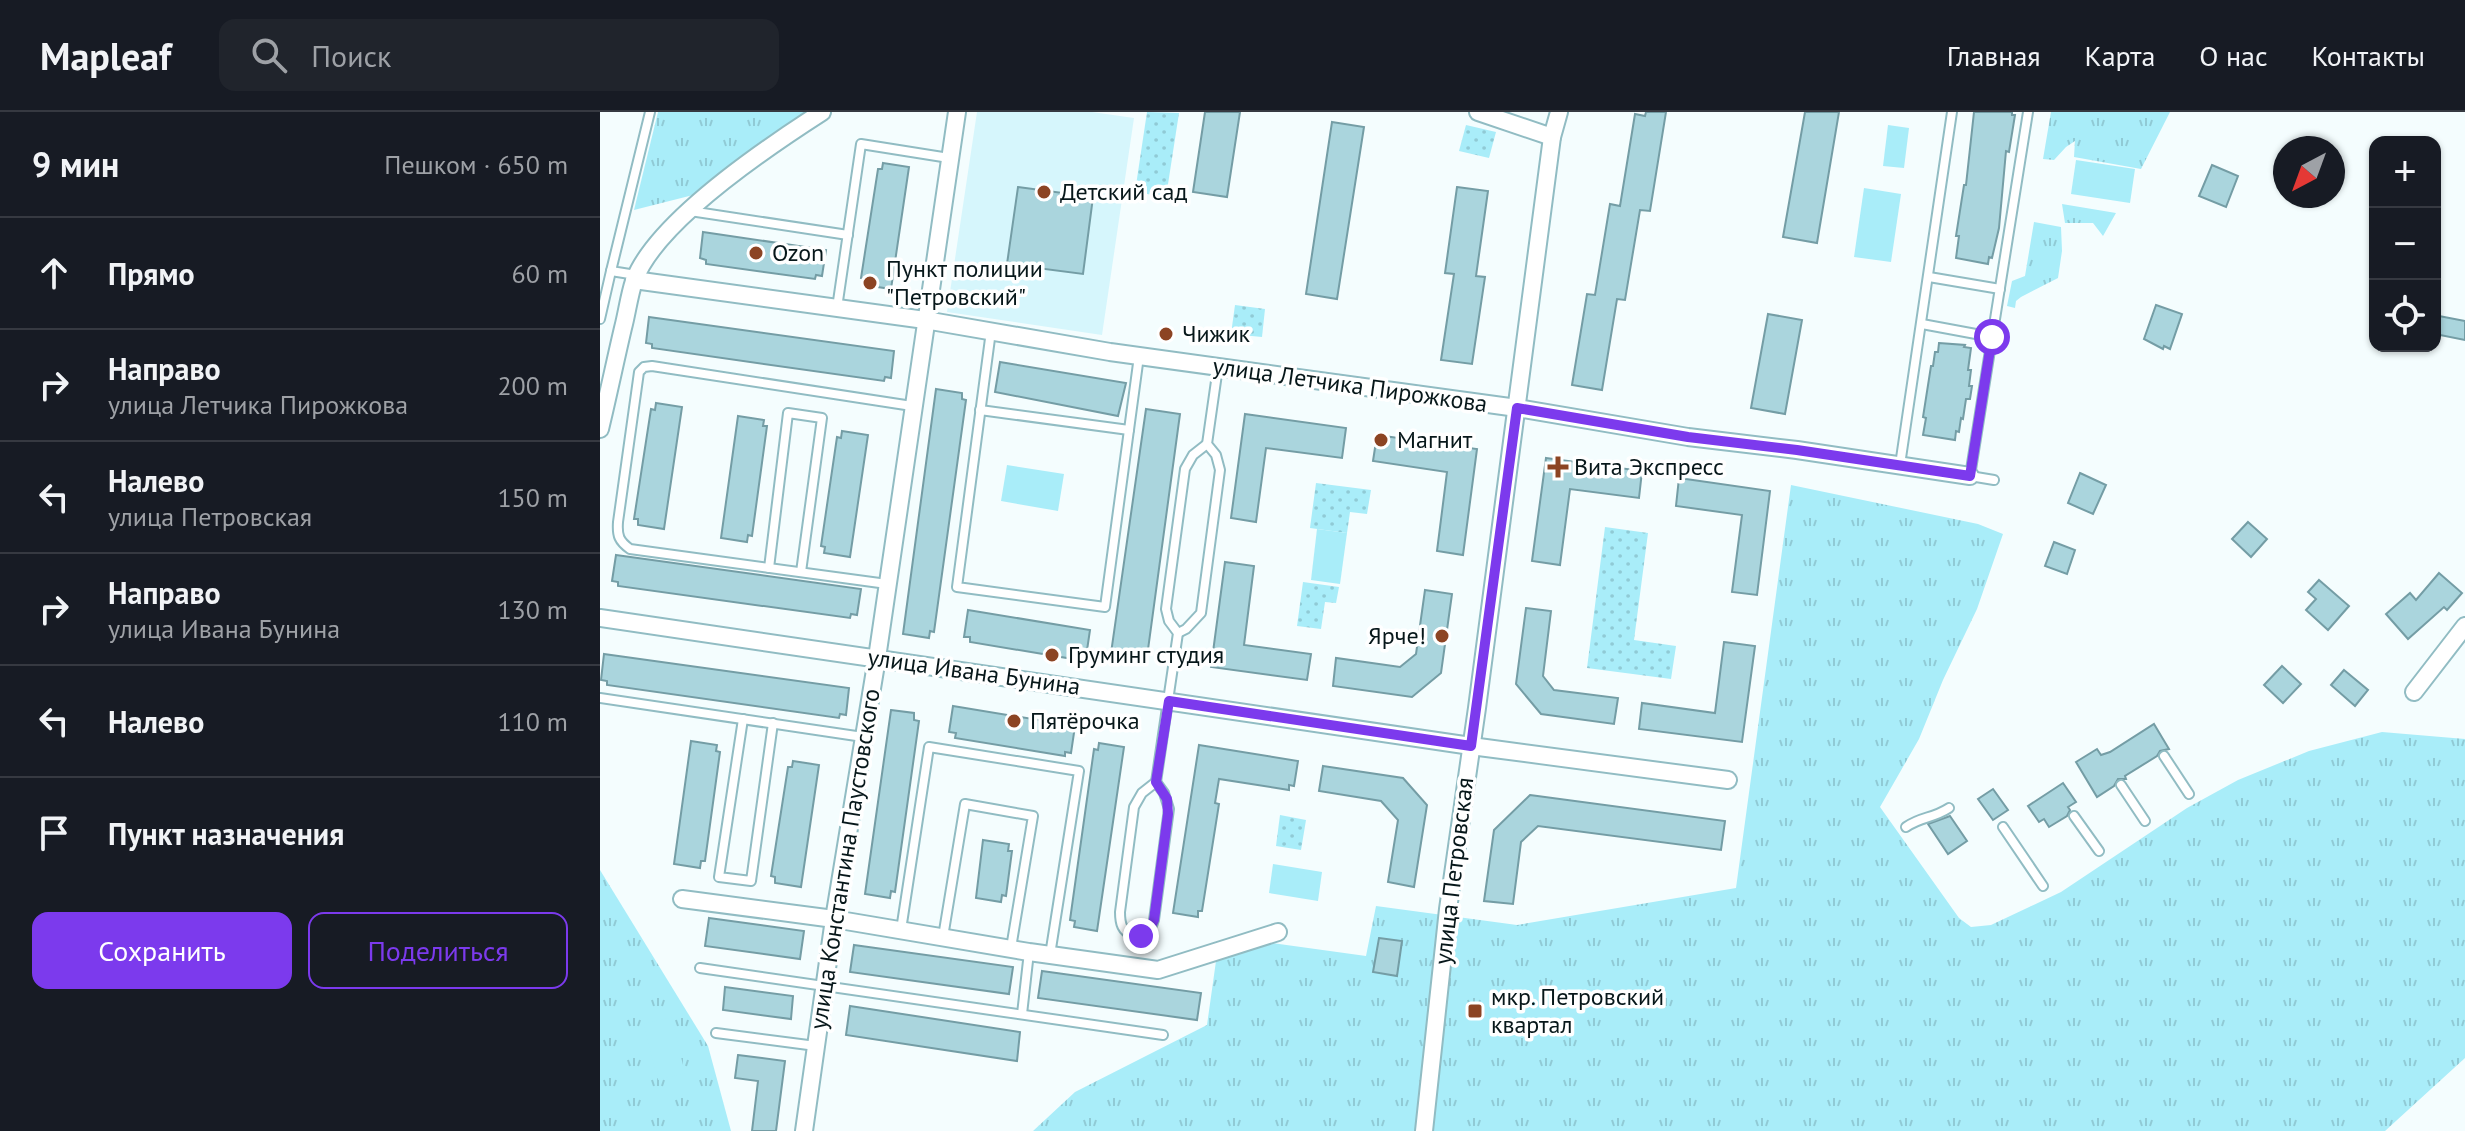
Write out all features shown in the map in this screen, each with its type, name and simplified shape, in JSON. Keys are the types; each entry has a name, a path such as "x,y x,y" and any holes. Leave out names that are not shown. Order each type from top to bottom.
{"street":[{"path":"600,429 636,277 652,250 672,225 689,211 787,134 822,112"},
{"name":"улица Константина Паустовского","path":"808,1130 834,919 877,658 957,112"},
{"path":"1478,112 1552,137"},
{"name":"улица Петровская","path":"1424,1131 1448,909 1552,137 1559,112"},
{"name":"улица Летчика Пирожкова","path":"636,277 1139,356 1517,408 1688,437 1970,476"},
{"name":"улица Ивана Бунина","path":"600,618 1471,746 1728,780"},
{"path":"2414,692 2465,626"},
{"path":"682,899 834,919 1158,970 1278,932"}],"lane":[{"path":"600,319 602,296 650,112"},
{"path":"1900,465 1952,112"},
{"path":"1994,480 1970,476 2028,112"},
{"path":"837,308 861,144 949,158"},
{"path":"689,211 848,235"},
{"path":"611,271 636,277"},
{"path":"1929,277 2000,289"},
{"path":"1922,324 1992,337"},
{"path":"991,331 957,587 1105,607 1139,356"},
{"path":"887,584 630,549 622,543 617,535 618,522 639,372 644,367 652,366 912,406"},
{"path":"1156,782 1164,793 1169,809 1154,920 1146,933 1133,936 1123,929 1120,912 1134,807 1142,793 1156,782 1178,633 1169,621 1166,609 1185,469 1193,455 1207,444 1218,367"},
{"path":"980,410 1129,430"},
{"path":"769,568 788,413 822,418 801,572"},
{"path":"1178,633 1201,613 1220,470 1216,455 1207,444"},
{"path":"600,698 863,737"},
{"path":"743,719 719,877 751,881 773,723"},
{"path":"901,930 929,747 1079,771 1050,955"},
{"path":"2164,756 2189,794"},
{"path":"2121,785 2145,821"},
{"path":"943,938 965,804 1033,816 1011,949"},
{"path":"1906,827 1919,818 1934,818 1949,808"},
{"path":"2074,816 2099,851"},
{"path":"2003,827 2043,886"},
{"path":"1022,1014 1029,952"},
{"path":"700,968 1163,1035"},
{"path":"716,1033 816,1046"}],"shaded area":[{"name":"Детский сад","path":"977,112 1092,112 1134,118 1102,335 947,312"}],"green space":[{"path":"658,112 815,112 705,192 634,210"},
{"path":"1147,112 1179,113 1166,197 1135,192"},
{"path":"2051,112 2170,112 2141,169 2074,157 2075,141 2054,160 2043,159"},
{"path":"1466,125 1496,132 1489,158 1459,151"},
{"path":"1888,125 1909,128 1904,168 1883,166"},
{"path":"2076,160 2135,169 2130,203 2071,194"},
{"path":"1864,188 1901,194 1891,262 1854,257"},
{"path":"2062,204 2116,213 2103,236 2093,223 2065,223"},
{"path":"2034,222 2061,227 2062,251 2058,278 2021,297 2016,301 2015,308 2007,306 2012,281 2025,276"},
{"path":"1235,305 1265,309 1262,337 1231,334"},
{"path":"1007,465 1064,474 1058,511 1001,501"},
{"path":"1316,483 1371,490 1367,514 1350,512 1347,533 1310,528"},
{"path":"1791,485 1978,524 2003,534 1977,609 1919,739 1880,807 1959,918 1971,927 1991,925 2061,892 2187,808 2238,780 2309,751 2382,732 2465,739 2465,1058 2385,1131 1033,1131 1075,1092 1207,1025 1216,961 1272,943 1366,956 1376,906 1517,925 1736,888"},
{"path":"1605,527 1648,533 1634,640 1676,646 1671,679 1587,668"},
{"path":"1317,529 1347,533 1340,584 1311,580"},
{"path":"1303,582 1339,587 1336,603 1325,602 1321,629 1297,626"},
{"path":"1280,815 1306,820 1301,850 1276,846"},
{"path":"1273,864 1322,872 1318,901 1269,893"},
{"path":"600,870 708,1046 731,1131 600,1131"},
{"path":"671,1017 685,1073 658,1080 644,1024"}],"building":[{"path":"1205,112 1240,112 1227,197 1193,192"},
{"path":"1646,112 1666,112 1650,211 1640,210 1625,300 1617,299 1602,390 1572,385 1587,294 1595,295 1610,204 1620,206 1635,114 1645,116"},
{"path":"1805,112 1839,112 1817,243 1783,237"},
{"path":"1974,112 2012,112 2015,115 2009,152 2006,151 1999,228 1988,264 1956,258 1959,236 1956,236 1966,185"},
{"path":"1332,122 1364,127 1337,299 1306,294"},
{"path":"883,163 909,167 891,289 864,285 865,279 861,278 878,169 882,169"},
{"path":"2212,165 2238,176 2226,207 2199,196"},
{"path":"1018,187 1093,197 1083,274 1007,264"},
{"path":"1457,187 1488,191 1476,276 1485,277 1472,364 1441,360 1454,274 1445,273"},
{"path":"703,232 826,250 822,276 816,275 815,279 706,264 706,260 700,258"},
{"path":"2156,305 2182,314 2170,349 2164,346 2163,349 2144,339"},
{"path":"1768,314 1802,320 1785,414 1751,408"},
{"path":"2441,316 2465,321 2465,340 2441,335"},
{"path":"649,317 894,351 891,378 885,377 884,381 652,348 652,344 646,343"},
{"path":"1939,343 1971,348 1968,370 1971,370 1970,399 1966,399 1955,440 1923,435 1931,366"},
{"path":"1000,362 1126,383 1118,416 995,392"},
{"path":"936,389 962,393 962,399 966,400 934,632 930,631 929,638 903,634"},
{"path":"656,403 682,407 664,529 638,525 638,519 634,519 651,409 655,410"},
{"path":"1146,409 1180,414 1147,657 1111,653"},
{"path":"1245,414 1346,428 1342,458 1266,448 1256,522 1231,518"},
{"path":"738,416 764,420 763,426 767,426 752,536 748,535 747,542 721,538"},
{"path":"842,431 868,435 850,557 824,553 825,547 821,546 837,437 841,438"},
{"path":"1377,435 1477,449 1463,555 1437,551 1447,472 1373,461"},
{"path":"1546,458 1642,471 1639,498 1570,489 1560,565 1532,561"},
{"path":"2080,473 2106,485 2093,514 2068,503"},
{"path":"1679,478 1770,491 1757,595 1732,592 1742,515 1676,506"},
{"path":"2248,522 2267,539 2251,557 2232,539"},
{"path":"2054,542 2075,550 2067,574 2045,566"},
{"path":"616,555 861,589 857,615 851,614 850,618 618,586 618,582 612,581"},
{"path":"1225,562 1254,566 1244,645 1311,654 1307,680 1211,667"},
{"path":"2439,573 2462,593 2447,610 2444,607 2408,639 2386,614 2410,593 2416,600"},
{"path":"2319,580 2349,606 2328,630 2306,610 2316,599 2308,592"},
{"path":"1425,590 1452,594 1441,673 1412,697 1333,686 1336,658 1400,667 1416,654"},
{"path":"1526,608 1551,611 1543,676 1554,690 1618,698 1614,724 1541,714 1516,684"},
{"path":"968,610 1090,630 1086,657 1080,656 1079,660 970,642 970,637 964,637"},
{"path":"1724,642 1755,646 1742,742 1639,729 1642,703 1715,713"},
{"path":"604,654 849,688 846,715 840,714 839,718 607,685 607,681 601,680"},
{"path":"2282,666 2301,684 2283,703 2264,685"},
{"path":"2344,670 2368,690 2355,706 2331,685"},
{"path":"953,706 1075,726 1071,753 1065,752 1065,756 955,738 956,733 949,732"},
{"path":"891,710 914,713 914,720 919,721 895,892 891,891 890,898 865,894"},
{"path":"2154,724 2169,749 2160,751 2125,776 2126,779 2118,779 2114,786 2097,797 2076,762 2097,749 2101,755 2110,752"},
{"path":"691,741 717,745 716,751 720,752 705,861 701,861 700,868 674,864"},
{"path":"1099,743 1124,747 1097,931 1074,927 1075,921 1070,920 1094,749 1098,750"},
{"path":"1199,745 1298,761 1294,786 1289,785 1289,790 1219,779 1215,803 1219,804 1202,911 1198,911 1198,917 1173,913"},
{"path":"793,761 819,765 801,887 775,883 775,877 771,876 788,767 792,767"},
{"path":"1323,766 1403,778 1427,805 1414,887 1388,882 1398,820 1381,801 1319,791"},
{"path":"2063,783 2076,802 2068,807 2067,816 2049,827 2044,819 2039,822 2028,806"},
{"path":"1993,789 2008,810 1993,820 1978,799"},
{"path":"1530,795 1725,821 1721,850 1538,826 1521,842 1513,904 1484,901 1494,830"},
{"path":"1950,816 1967,841 1948,854 1928,824"},
{"path":"983,840 1009,844 1008,851 1012,851 1006,896 1002,895 1001,902 976,898"},
{"path":"709,918 804,931 800,959 705,946"},
{"path":"1379,938 1402,941 1397,976 1373,972"},
{"path":"854,945 1013,967 1009,994 850,972"},
{"path":"1042,971 1201,993 1197,1020 1038,998"},
{"path":"725,987 793,996 791,1019 723,1010"},
{"path":"850,1006 1020,1032 1017,1061 846,1035"},
{"path":"738,1055 785,1061 776,1131 752,1131 758,1081 735,1078"}],"place":[{"name":"Детский сад","path":"1044,192"},
{"name":"Ozon","path":"756,253"},
{"name":"Пункт полиции \"Петровский\"","path":"870,283"},
{"name":"Чижик","path":"1166,334"},
{"name":"Магнит","path":"1381,440"},
{"name":"Вита Экспресс","path":"1558,467"},
{"name":"Ярче!","path":"1442,636"},
{"name":"Груминг студия","path":"1052,655"},
{"name":"Пятёрочка","path":"1014,721"},
{"name":"мкр. Петровский квартал","path":"1475,1011"}],"route":[{"path":"1141,936 1149,930 1154,920 1169,809 1167,799 1156,782 1169,701 1471,746 1517,408 1688,437 1970,476 1992,337"}]}
